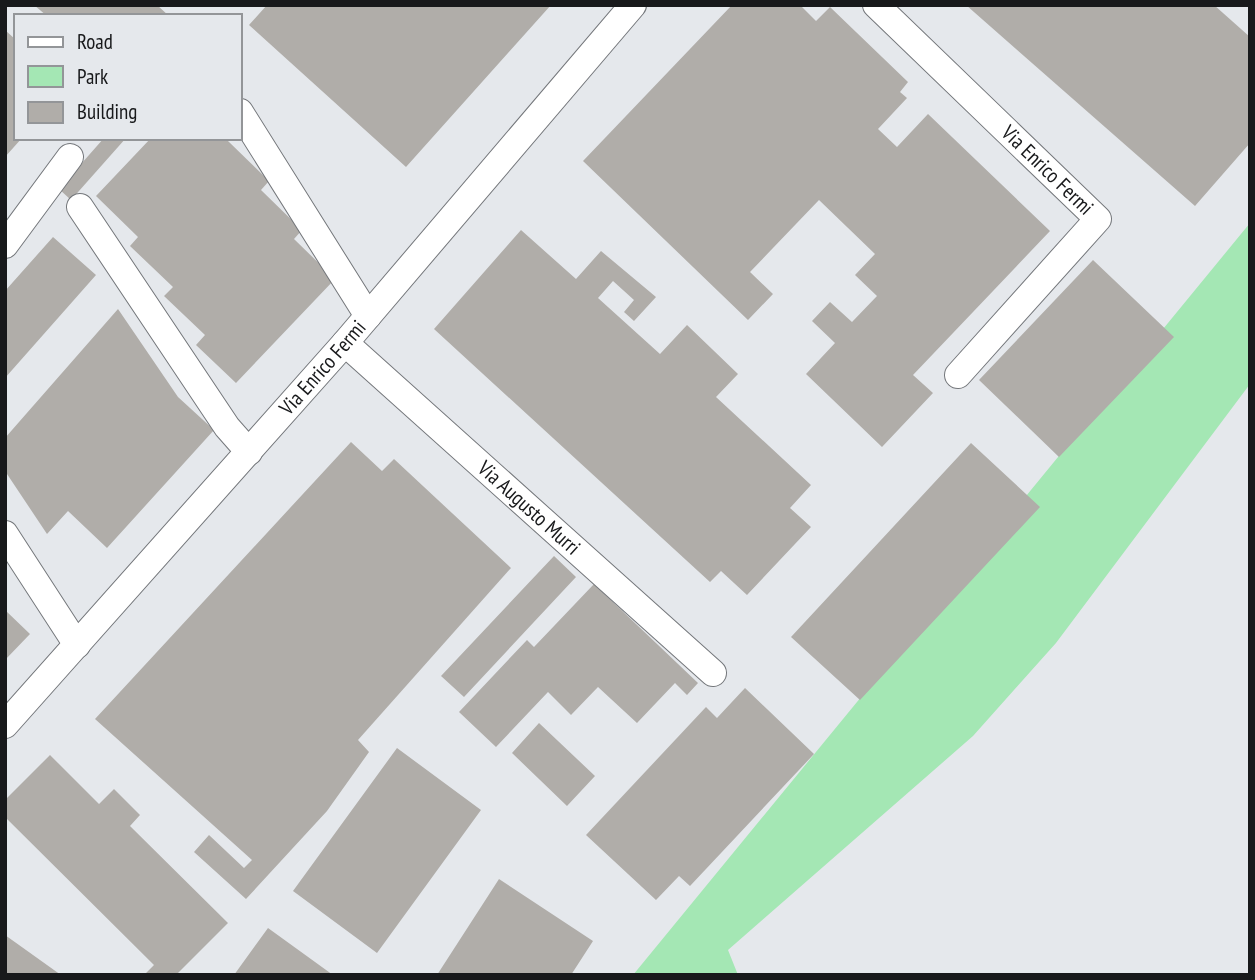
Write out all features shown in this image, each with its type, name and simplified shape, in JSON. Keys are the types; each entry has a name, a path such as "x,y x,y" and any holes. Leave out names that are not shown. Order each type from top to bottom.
{"street":[{"name":"Via Enrico Fermi","path":"876,5 1098,219 958,374"},
{"name":"Via Enrico Fermi","path":"5,724 345,343 629,7"},
{"path":"242,115 368,316"},
{"path":"5,245 70,157"},
{"path":"80,207 227,428 249,452"},
{"name":"Via Augusto Murri","path":"345,343 713,673"},
{"path":"5,534 77,645"}],"green space":[{"path":"1250,223 1250,384 1056,643 973,736 728,950 738,975 633,975"}],"building":[{"path":"34,5 157,5 167,14 45,14"},
{"path":"267,5 551,5 406,167 249,25"},
{"path":"732,5 800,5 816,21 830,7 908,82 900,92 907,98 878,129 897,147 928,114 1050,231 913,375 933,393 882,447 806,374 835,343 812,321 830,302 852,322 877,296 855,275 875,254 819,200 750,272 773,294 748,320 583,161"},
{"path":"966,5 1214,5 1250,37 1250,143 1195,206"},
{"path":"5,30 14,38 14,140 20,140 5,157"},
{"path":"102,140 124,140 71,200 59,189"},
{"path":"149,140 229,140 269,181 261,190 302,230 294,239 335,279 236,383 196,345 205,335 164,296 173,287 130,246 138,237 96,196"},
{"path":"521,230 576,279 601,251 656,297 634,321 624,312 634,300 613,281 598,298 660,354 687,325 738,374 716,397 811,485 790,508 811,527 747,595 721,571 710,582 434,329"},
{"path":"53,237 96,275 5,378 5,291"},
{"path":"1093,260 1174,337 1059,457 979,380"},
{"path":"118,309 178,397 214,430 107,548 68,511 47,534 5,471 5,438"},
{"path":"351,442 382,471 394,459 511,568 358,740 369,752 327,811 246,899 194,852 209,835 244,868 252,860 95,719"},
{"path":"971,443 1040,507 860,700 791,637"},
{"path":"554,556 576,577 464,697 441,676"},
{"path":"594,584 698,683 687,695 675,683 637,723 598,687 571,715 548,692 496,747 459,712 527,640 534,647"},
{"path":"5,610 30,634 5,660"},
{"path":"745,688 814,754 690,886 679,876 656,900 586,835 706,707 717,718"},
{"path":"539,723 595,776 567,806 512,753"},
{"path":"397,748 481,810 377,953 293,891"},
{"path":"50,755 99,804 114,789 140,815 130,826 228,923 176,975 144,975 154,965 5,817 5,800"},
{"path":"499,879 593,941 571,975 437,975"},
{"path":"268,928 333,975 234,975"},
{"path":"5,935 61,975 5,975"}]}
